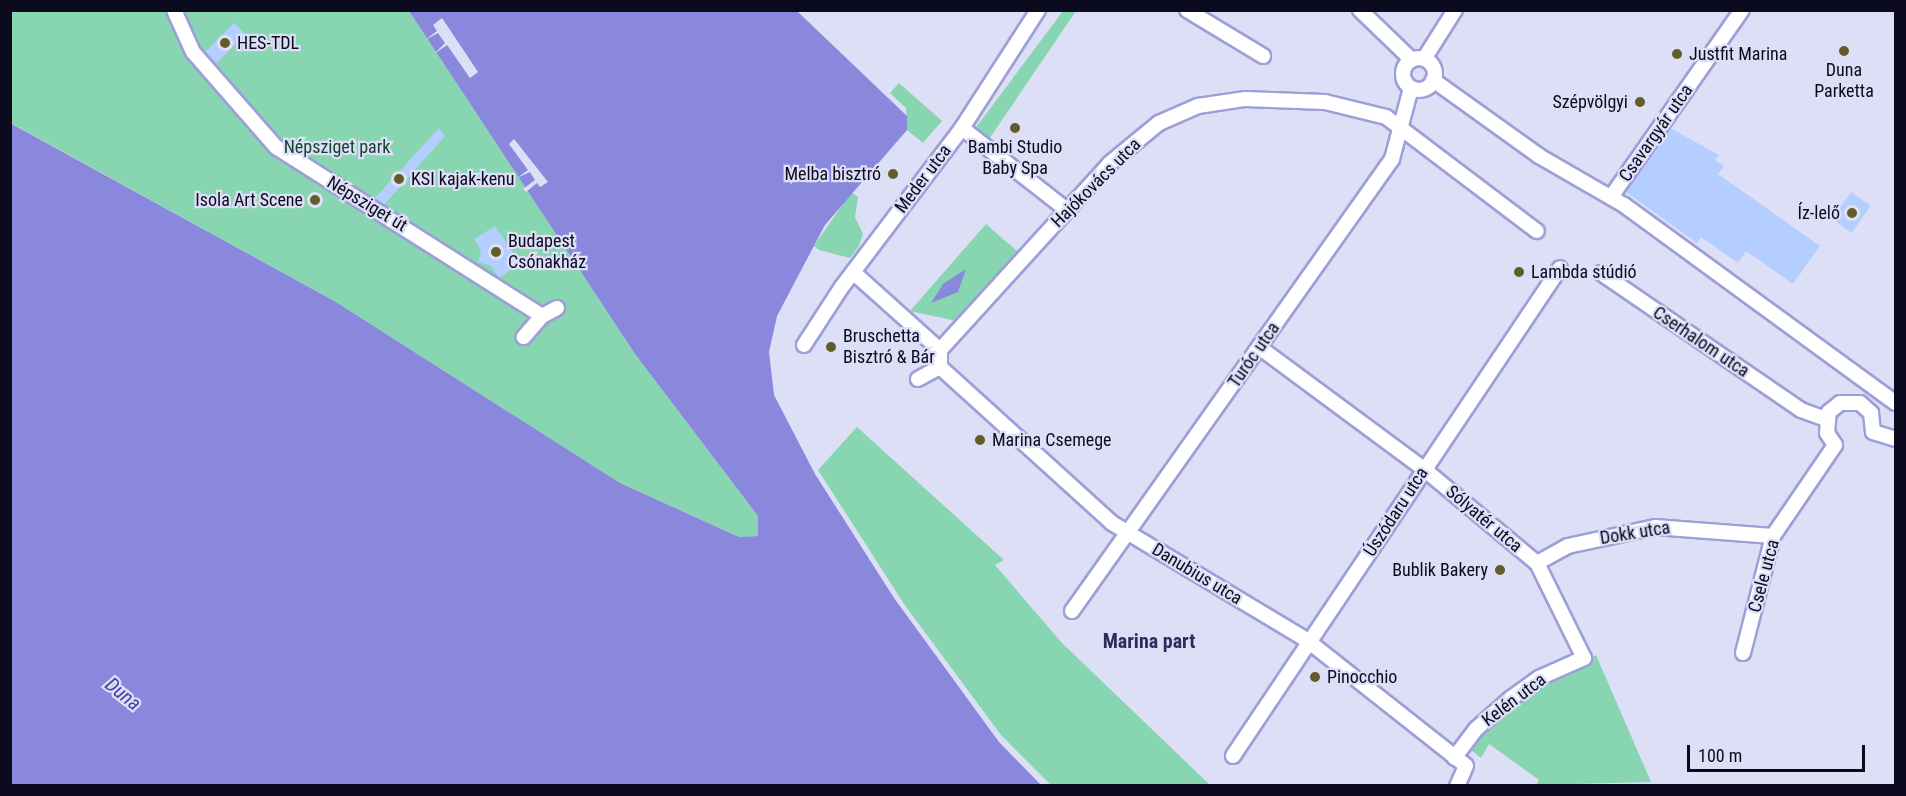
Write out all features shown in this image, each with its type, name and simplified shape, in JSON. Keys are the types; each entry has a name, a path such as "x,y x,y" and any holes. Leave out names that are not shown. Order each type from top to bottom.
{"street":[{"name":"Népsziget út","path":"174,10 193,52 276,147 542,316"},
{"name":"Meder utca","path":"804,345 853,272 962,128 1038,10"},
{"path":"1187,10 1263,56"},
{"path":"1360,10 1380,34 1413,62 1432,65 1430,84"},
{"path":"1455,10 1403,77 1411,88 1430,84 1539,156 1611,196 1896,403"},
{"name":"Csavargyár utca","path":"1611,196 1742,10"},
{"name":"Turóc utca","path":"1072,611 1392,159 1411,88"},
{"name":"Hajókovács utca","path":"940,350 1067,210 1139,138 1198,106 1245,99 1325,102 1386,117 1401,132"},
{"path":"962,128 1067,210"},
{"path":"1401,132 1537,231"},
{"name":"Úszódaru utca","path":"1233,756 1560,268"},
{"path":"853,272 940,350 940,367 918,379"},
{"name":"Cserhalom utca","path":"1601,273 1801,411 1826,418"},
{"path":"524,337 542,316 557,308"},
{"name":"Sólyatér utca","path":"1259,347 1424,469 1537,562 1584,658"},
{"name":"Danubius utca","path":"940,367 1019,442 1127,532 1308,642 1466,766 1457,786"},
{"path":"1826,418 1834,406 1847,401 1867,408 1873,432 1896,440"},
{"name":"Csele utca","path":"1743,653 1773,536 1835,445 1827,433 1826,418"},
{"name":"Dokk utca","path":"1537,562 1568,546 1655,527 1773,536"},
{"name":"Kelén utca","path":"1454,758 1476,729 1511,698 1539,678 1584,658"}],"green space":[{"name":"Népsziget park","path":"10,11 409,11 635,354 758,516 758,536 739,537 620,483 336,302 11,123"},
{"path":"1063,11 1076,11 985,145 971,134"},
{"path":"899,83 942,121 923,143 907,130 906,108 890,93"},
{"path":"851,192 858,197 855,217 863,234 859,246 850,258 819,250 814,246"},
{"path":"986,224 1017,251 956,321 910,311"},
{"path":"857,427 1004,560 995,565 1061,642 1210,785 1051,785 1001,735 904,604 818,470"},
{"path":"1596,655 1651,782 1536,785 1539,780 1489,744 1481,758 1466,746 1511,703"}],"water":[{"name":"Duna","path":"409,11 797,11 907,116 907,130 825,225 777,316 769,352 774,395 815,474 894,598 999,742 1041,785 11,785 10,123 336,302 620,483 739,537 758,536 758,516 635,354"},
{"path":"966,269 958,292 931,303 943,284"}],"pier":[{"path":"442,18 478,72 470,78 447,45 434,54 445,43 438,33 425,40 437,31 433,25"},
{"path":"514,139 548,182 540,187 537,183 526,192 523,189 535,180 530,172 517,178 528,170 509,144"}],"building":[{"name":"HES-TDL","path":"234,23 245,34 216,63 205,52"},
{"name":"KSI kajak-kenu","path":"439,128 445,136 384,205 374,199"},
{"path":"1670,128 1719,155 1715,160 1724,166 1718,174 1820,246 1793,284 1746,251 1738,263 1701,237 1697,243 1626,192"},
{"name":"Íz-lelő","path":"1851,192 1871,206 1852,233 1832,219"},
{"name":"Budapest Csónakház","path":"495,226 520,263 499,278 491,266 478,262 481,250 474,239"}],"place":[{"name":"HES-TDL","path":"225,43"},
{"name":"Duna Parketta","path":"1844,51"},
{"name":"Justfit Marina","path":"1677,54"},
{"name":"Szépvölgyi","path":"1640,102"},
{"name":"Bambi Studio Baby Spa","path":"1015,128"},
{"name":"Melba bisztró","path":"893,174"},
{"name":"KSI kajak-kenu","path":"399,179"},
{"name":"Isola Art Scene","path":"315,200"},
{"name":"Íz-lelő","path":"1852,213"},
{"name":"Budapest Csónakház","path":"496,252"},
{"name":"Lambda stúdió","path":"1519,272"},
{"name":"Bruschetta Bisztró & Bár","path":"831,347"},
{"name":"Marina Csemege","path":"980,440"},
{"name":"Bublik Bakery","path":"1500,570"},
{"name":"Pinocchio","path":"1315,677"}],"district":[{"name":"Marina part","path":"1149,641"}]}
